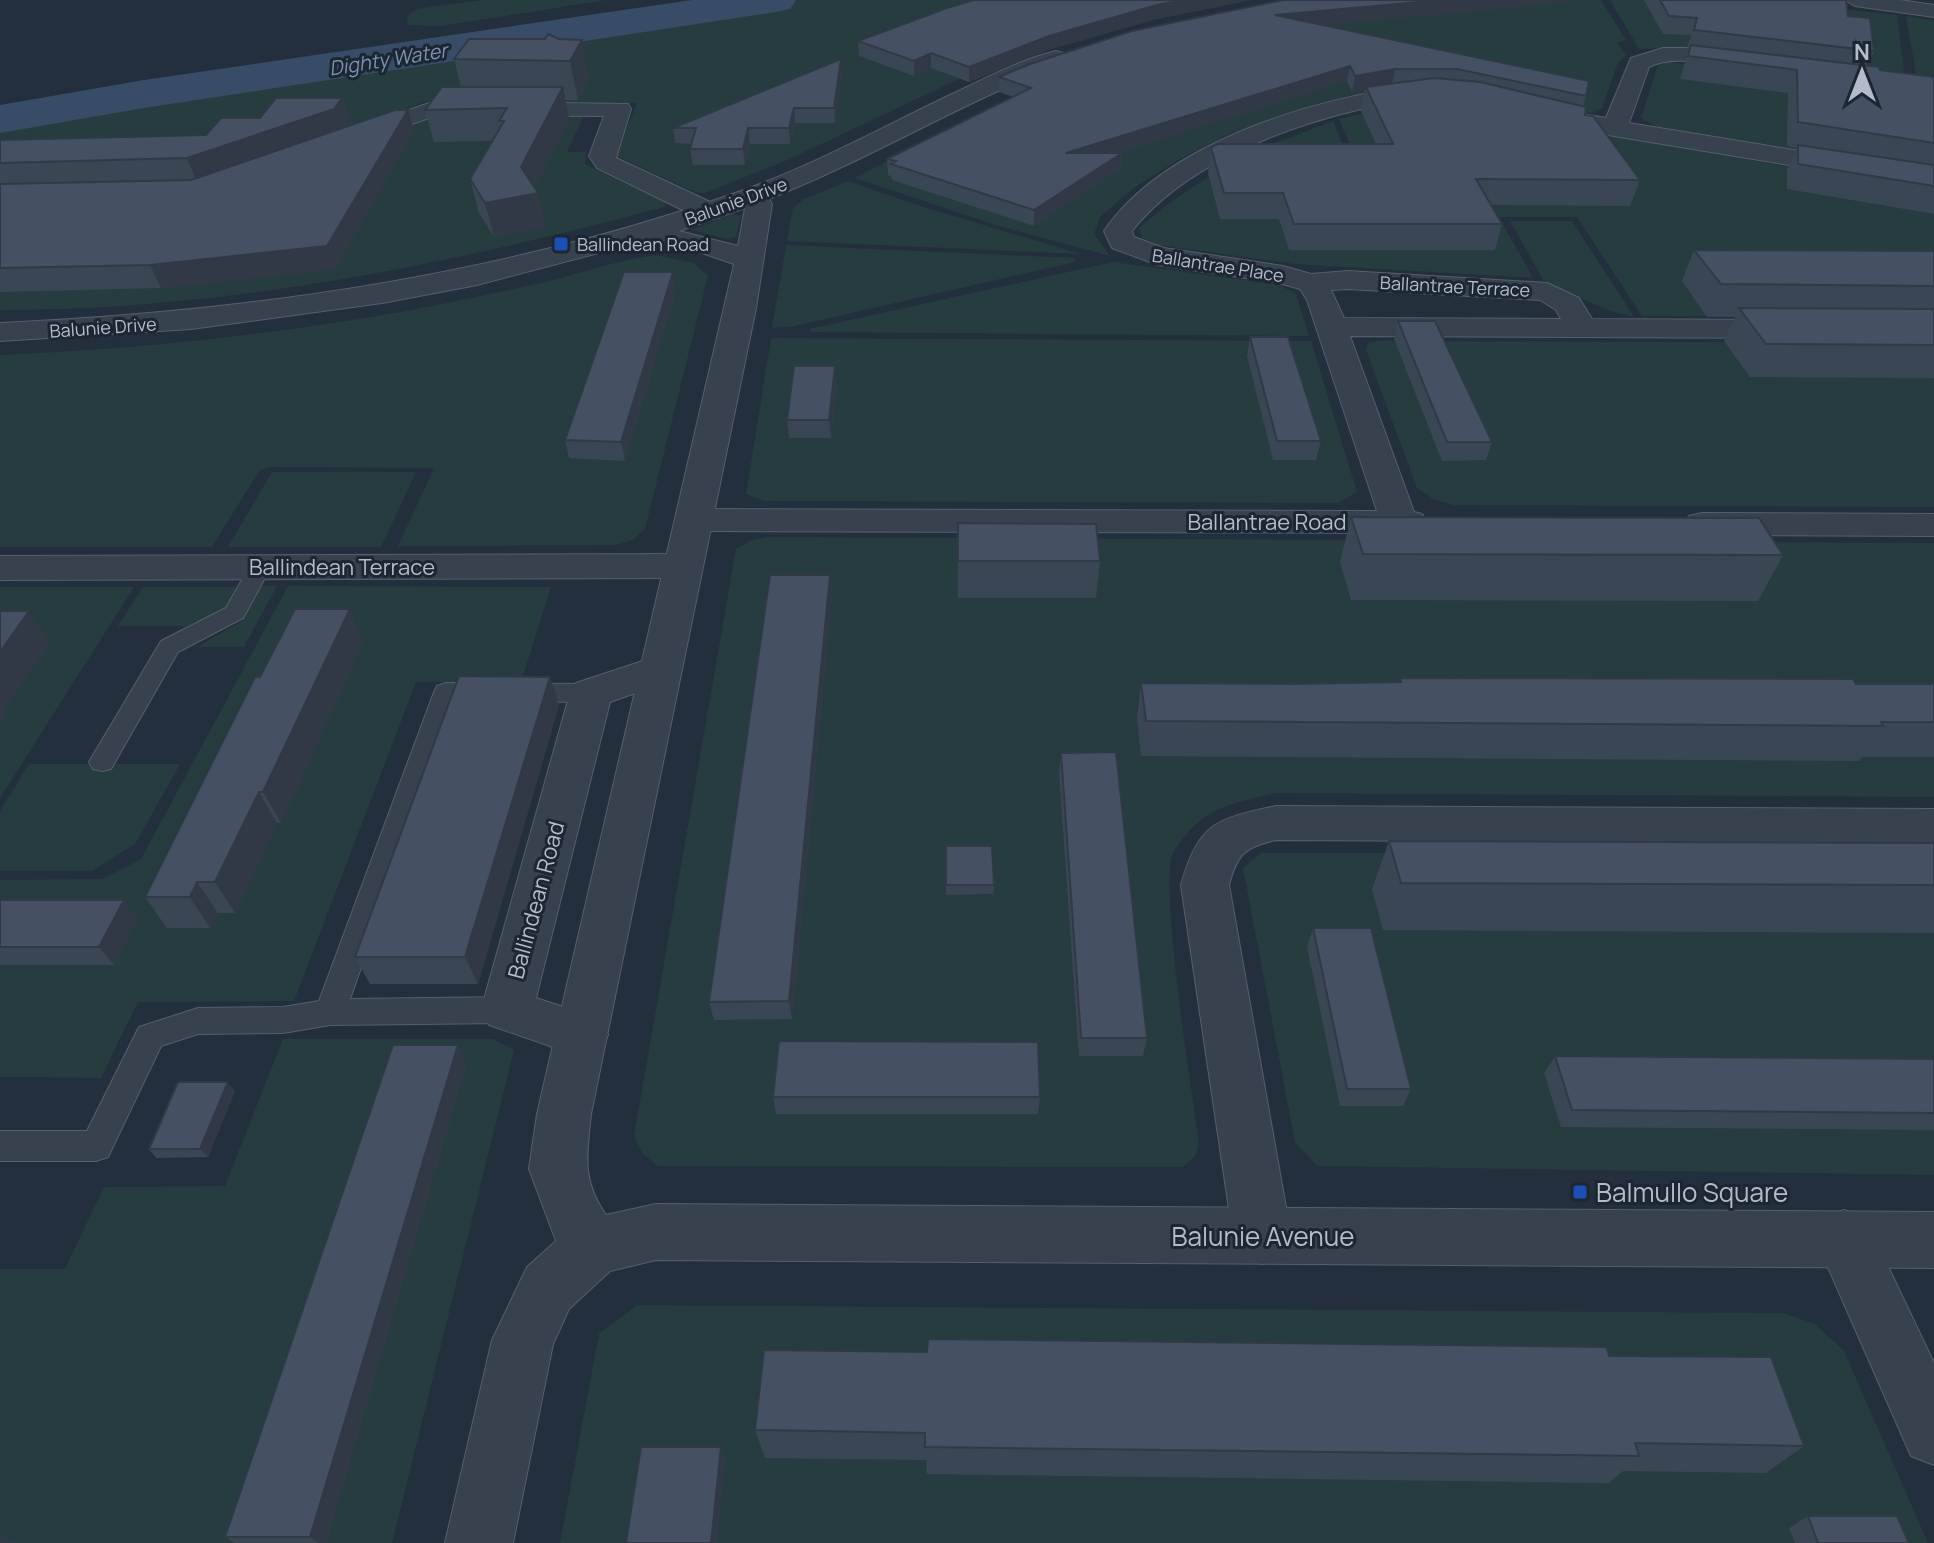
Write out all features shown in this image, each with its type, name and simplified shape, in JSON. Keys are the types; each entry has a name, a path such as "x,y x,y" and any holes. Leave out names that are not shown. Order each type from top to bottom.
{"street":[{"path":"1855,0 1887,2 1934,11"},
{"name":"Balunie Drive","path":"0,332 182,321 304,305 531,263 642,234 817,171 1020,71 1079,50"},
{"path":"1614,129 1639,63 1646,58 1681,55 1774,67"},
{"name":"Ballantrae Place","path":"1399,522 1322,299 1310,283 1283,275 1158,256 1122,242 1118,231 1124,219 1173,179 1212,156 1268,130 1331,109 1395,95 1431,92 1452,95"},
{"path":"326,147 435,108 619,109 602,156 606,163 709,212"},
{"path":"1511,108 1614,129 1934,181"},
{"path":"479,1543 523,1340 548,1288 594,1246 574,1218 557,1169 564,1114 696,520 759,204 754,196"},
{"path":"642,234 701,243 749,259"},
{"name":"Ballantrae Terrace","path":"1310,283 1348,280 1547,292 1568,304 1582,328"},
{"name":"Ballantrae Terrace","path":"1331,327 1822,329"},
{"name":"Ballantrae Road","path":"696,520 1445,523"},
{"path":"1663,524 1934,525"},
{"name":"Ballindean Terrace","path":"0,568 684,566"},
{"path":"591,693 661,669"},
{"name":"Ballindean Road","path":"507,1010 591,693"},
{"path":"1262,1236 1205,885 1214,852 1240,831 1276,823 1934,826"},
{"path":"507,1010 582,1035"},
{"name":"Balunie Avenue","path":"594,1246 656,1232 1934,1240"},
{"path":"1844,1238 1934,1433"}],"lane":[{"path":"102,762 169,647 235,613 260,567"},
{"path":"330,1012 446,692 591,693"},
{"path":"0,1146 96,1146 150,1036 198,1021 283,1020 330,1012 507,1010"}],"green space":[{"path":"482,0 606,0 441,26 408,25 407,16 417,9"},
{"path":"776,0 1223,0 987,66 783,162 705,193 694,192 619,157 617,153 637,103 427,101 209,180 0,188 0,119 144,94"},
{"path":"1411,0 1601,0 1626,40 1617,43 1626,55 1617,65 1602,108 1593,113 1387,88 1326,101 1227,135 1178,160 1134,188 1100,217 1094,234 1110,256 998,226 855,178 1001,102 1084,65"},
{"path":"1610,0 1759,0 1897,15 1905,77 1679,48 1639,49"},
{"path":"1906,16 1934,21 1934,81 1917,79"},
{"path":"1668,62 1934,95 1934,173 1661,129 1641,118 1658,65"},
{"path":"1405,103 1461,105 1766,163 1934,190 1934,317 1642,316 1577,217 1499,217 1533,278 1294,264 1159,245 1142,238 1139,228 1165,206 1236,158 1356,158 1339,119"},
{"path":"435,114 583,117 567,152 586,152 585,164 666,203 664,207 501,248 335,280 168,302 0,310 0,203 350,144"},
{"path":"1333,121 1347,155 1243,155"},
{"path":"848,181 1081,254 787,241 793,208 804,199"},
{"path":"732,214 741,216 736,237 727,239 692,230"},
{"path":"1510,221 1572,221 1634,317 1610,311 1544,281"},
{"path":"786,245 1075,258 1075,262 790,327 772,328"},
{"path":"655,255 694,263 708,276 645,529 633,540 616,545 398,546 434,468 269,467 259,471 212,547 0,547 0,355 204,340 356,320 495,293"},
{"path":"1113,262 1280,285 1296,294 1309,336 811,332 809,329"},
{"path":"771,338 1311,341 1357,492 1338,503 764,501 746,494"},
{"path":"1368,343 1934,343 1934,507 1454,505 1433,499 1417,488 1366,350"},
{"path":"272,472 416,472 381,547 228,547"},
{"path":"768,537 1934,543 1934,797 1276,793 1230,805 1195,825 1174,851 1170,869 1173,943 1199,1142 1196,1155 1183,1167 658,1166 642,1153 634,1136 736,549 752,540"},
{"path":"261,586 277,586 244,647 197,647 242,621"},
{"path":"288,586 551,587 521,682 416,682 294,1001 138,1002 101,1078 0,1077 0,880 103,879 141,859"},
{"path":"0,587 134,587 0,798"},
{"path":"143,587 238,587 227,608 187,626 118,626"},
{"path":"29,764 180,764 135,844 92,871 0,871 0,811"},
{"path":"1261,853 1934,853 1934,1175 1317,1166 1295,1142 1243,868"},
{"path":"283,1039 493,1039 514,1050 392,1543 0,1543 0,1269 65,1269 104,1187 225,1186"},
{"path":"637,1305 1783,1313 1815,1324 1844,1351 1928,1543 560,1543 599,1334"}],"building":[{"path":"974,0 1183,0 1049,36 969,67 931,53 914,61 858,41"},
{"path":"1283,0 1441,0 1275,15 1589,81 1586,96 1457,69 1395,69 1355,76 1350,66 1066,153 1122,153 1034,210 891,164 896,161 887,159 1031,88 999,77 1030,64 1132,31"},
{"path":"1660,0 1846,0 1848,16 1870,18 1874,51 1694,30 1697,18 1669,16"},
{"path":"548,34 559,39 582,40 570,61 454,59 469,39 545,39"},
{"path":"1691,45 1879,67 1880,70 1934,77 1934,143 1798,122 1797,70 1688,56"},
{"path":"841,59 834,108 794,108 789,128 748,128 743,149 690,149 696,128 673,128"},
{"path":"1434,78 1480,82 1586,107 1585,115 1593,116 1640,180 1476,179 1502,224 1294,224 1283,193 1224,193 1211,148 1218,144 1393,144 1366,87"},
{"path":"442,87 563,87 521,167 538,193 485,203 470,179 504,121 499,121 507,108 425,110"},
{"path":"276,98 342,98 334,109 187,158 0,163 0,140 206,135 221,118 260,118"},
{"path":"395,110 408,110 327,246 150,265 0,268 0,184 191,180"},
{"path":"1798,145 1934,165 1934,186 1798,164"},
{"path":"1694,250 1934,251 1934,286 1721,284"},
{"path":"624,272 673,272 621,442 565,440"},
{"path":"1739,308 1934,309 1934,345 1766,344"},
{"path":"1398,321 1435,321 1492,442 1447,442"},
{"path":"1250,337 1288,337 1321,441 1277,441"},
{"path":"794,366 835,366 829,420 787,420"},
{"path":"1351,517 1759,518 1783,555 1363,554"},
{"path":"958,523 1096,524 1100,561 958,561"},
{"path":"770,575 830,575 789,1001 709,1002"},
{"path":"295,609 350,609 263,792 259,792 215,882 197,882 190,897 145,897 255,677 260,677"},
{"path":"0,611 29,611 0,652"},
{"path":"459,676 550,677 465,957 355,957"},
{"path":"1400,678 1853,679 1856,684 1934,684 1934,722 1881,722 1883,726 1146,721 1141,683 1401,682"},
{"path":"1116,752 1147,1038 1081,1038 1061,753"},
{"path":"1389,841 1934,843 1934,885 1401,883"},
{"path":"946,846 992,846 994,885 946,885"},
{"path":"0,900 124,900 99,947 0,947"},
{"path":"1313,928 1371,928 1411,1089 1347,1089"},
{"path":"779,1041 1038,1042 1040,1097 773,1097"},
{"path":"393,1045 458,1045 310,1537 225,1537"},
{"path":"1555,1056 1934,1059 1934,1113 1572,1110"},
{"path":"178,1082 228,1082 200,1149 149,1149"},
{"path":"928,1339 1607,1347 1609,1356 1771,1357 1804,1446 1635,1443 1639,1456 925,1447 925,1433 755,1430 764,1350 927,1352"},
{"path":"641,1447 721,1447 711,1543 626,1543"},
{"path":"1808,1516 1897,1516 1909,1543 1818,1543"}],"waterway":[{"name":"Dighty Water","path":"0,119 144,94 776,0"}],"place":[{"name":"Ballindean Road","path":"561,244"},
{"name":"Balmullo Square","path":"1580,1192"}]}
